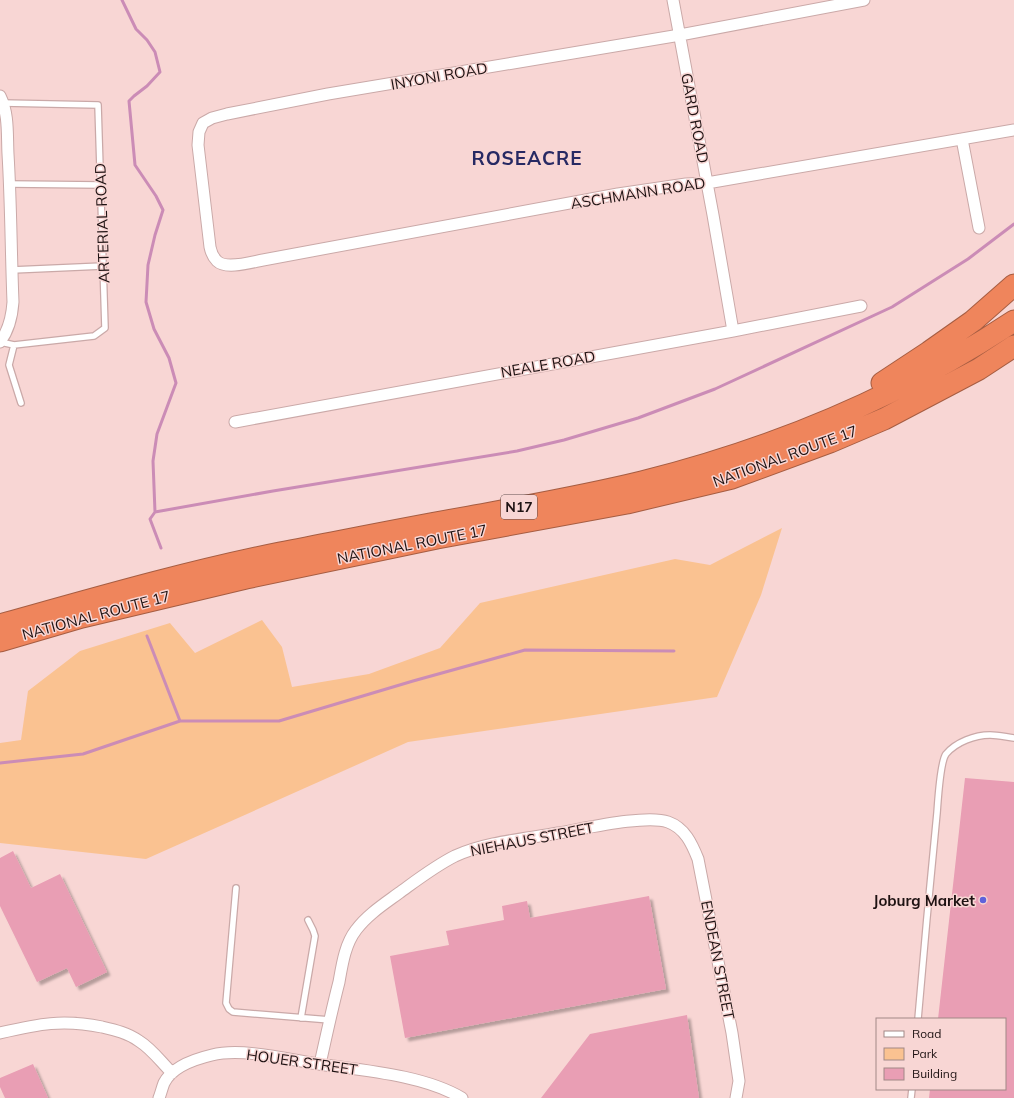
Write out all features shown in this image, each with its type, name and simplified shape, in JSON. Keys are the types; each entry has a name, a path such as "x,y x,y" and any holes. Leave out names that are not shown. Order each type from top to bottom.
{"highway":[{"path":"803,430 916,361 973,321 1014,285"},
{"name":"N17","path":"0,625 107,595 276,554 556,500 644,481 707,463 803,430 867,404 960,355 1014,321"},
{"name":"NATIONAL ROUTE 17","path":"0,641 90,615 246,578 437,538 627,503 732,478 830,442 884,419 980,368 1014,346"},
{"path":"732,478 778,469 818,457 870,436 903,421 1014,363"}],"street":[{"name":"GARD ROAD","path":"674,0 733,331"},
{"name":"INYONI ROAD","path":"263,260 224,265 217,261 213,255 210,247 198,144 199,132 203,123 207,120 227,114 328,94 680,35 864,0"},
{"path":"0,342 6,335 12,314 10,184 6,117 2,100"},
{"name":"ASCHMANN ROAD","path":"263,260 618,194 686,184 707,183 1014,130"},
{"path":"962,139 980,228"},
{"name":"NEALE ROAD","path":"235,422 733,331 861,306"},
{"name":"NIEHAUS STREET","path":"320,1064 346,951 355,931 381,907 425,874 449,859 482,847 636,820 668,822 678,828"},
{"name":"ENDEAN STREET","path":"678,828 686,835 693,845 698,859 732,1033 739,1081 736,1098"},
{"path":"0,1033 56,1022 71,1022 105,1028 121,1032 140,1041 150,1049 172,1073"},
{"name":"HOUER STREET","path":"159,1098 164,1083 172,1073 189,1062 213,1054 228,1053 267,1056 394,1076 445,1089 462,1098"}],"lane":[{"name":"ARTERIAL ROAD","path":"0,342 14,345 94,336 105,328 98,105 2,100"},
{"path":"10,184 101,185"},
{"path":"12,270 103,266"},
{"path":"14,345 8,365 21,403"},
{"path":"918,1018 931,866 941,774 945,755 951,748 976,737 990,735 1014,738"},
{"path":"236,888 226,1003 229,1009 233,1012 330,1020"},
{"path":"301,1018 315,936 308,920"}],"green space":[{"path":"782,528 761,595 717,697 408,742 146,859 0,843 0,743 21,740 28,691 80,651 170,623 195,653 262,620 282,647 292,687 369,674 440,648 480,603 675,559 710,565"}],"building":[{"name":"Joburg Market","path":"965,778 1014,782 1014,1098 929,1098 930,1090 1006,1090 1006,1018 938,1018"},
{"path":"13,851 31,888 60,874 107,972 76,987 67,968 37,982 0,906 0,858"},
{"path":"649,896 666,989 405,1038 390,956 449,945 446,931 504,920 502,906 527,901 530,918"},
{"path":"687,1015 699,1098 541,1098 590,1034"},
{"path":"33,1064 48,1098 5,1098 0,1087 0,1078"}],"waterway":[{"path":"122,0 136,29 147,40 155,52 160,72 147,86 129,101 135,165 156,196 163,210 148,265 146,302 154,329 169,358 176,383 157,434 153,461 155,512 150,519 161,548"},
{"path":"155,512 517,451 564,440 638,418 715,389 892,307 968,259 1014,224"},
{"path":"147,636 180,721"},
{"path":"0,763 83,754 180,721 279,721 413,681 525,650 674,651"}],"place":[{"name":"Joburg Market","path":"983,900"}],"district":[{"name":"ROSEACRE","path":"527,158"}]}
